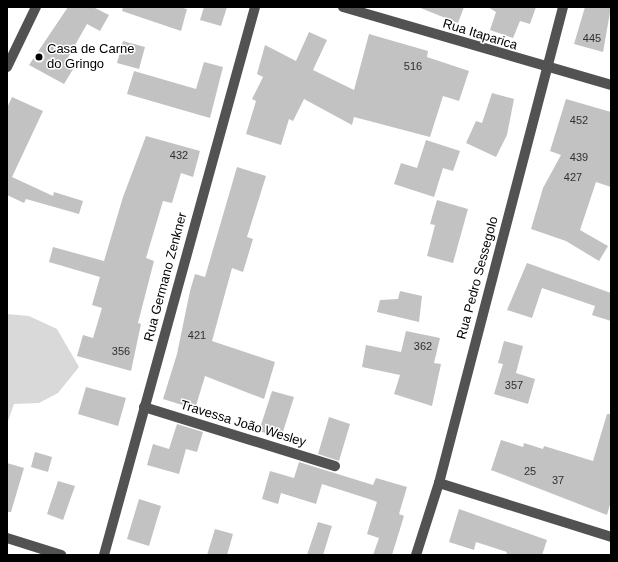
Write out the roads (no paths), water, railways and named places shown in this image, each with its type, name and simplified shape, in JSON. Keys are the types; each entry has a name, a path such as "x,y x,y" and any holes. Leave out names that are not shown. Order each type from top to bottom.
{"street":[{"path":"7,68 36,7"},
{"name":"Rua Germano Zenkner","path":"104,555 255,7"},
{"name":"Rua Itaparica","path":"343,7 546,68 611,85"},
{"name":"Rua Pedro Sessegolo","path":"416,555 439,483 563,7"},
{"name":"Travessa João Wesley","path":"144,407 335,466"},
{"path":"439,483 611,537"},
{"path":"7,538 62,555"}],"place":[{"name":"Casa de Carne do Gringo","path":"39,57"}]}
